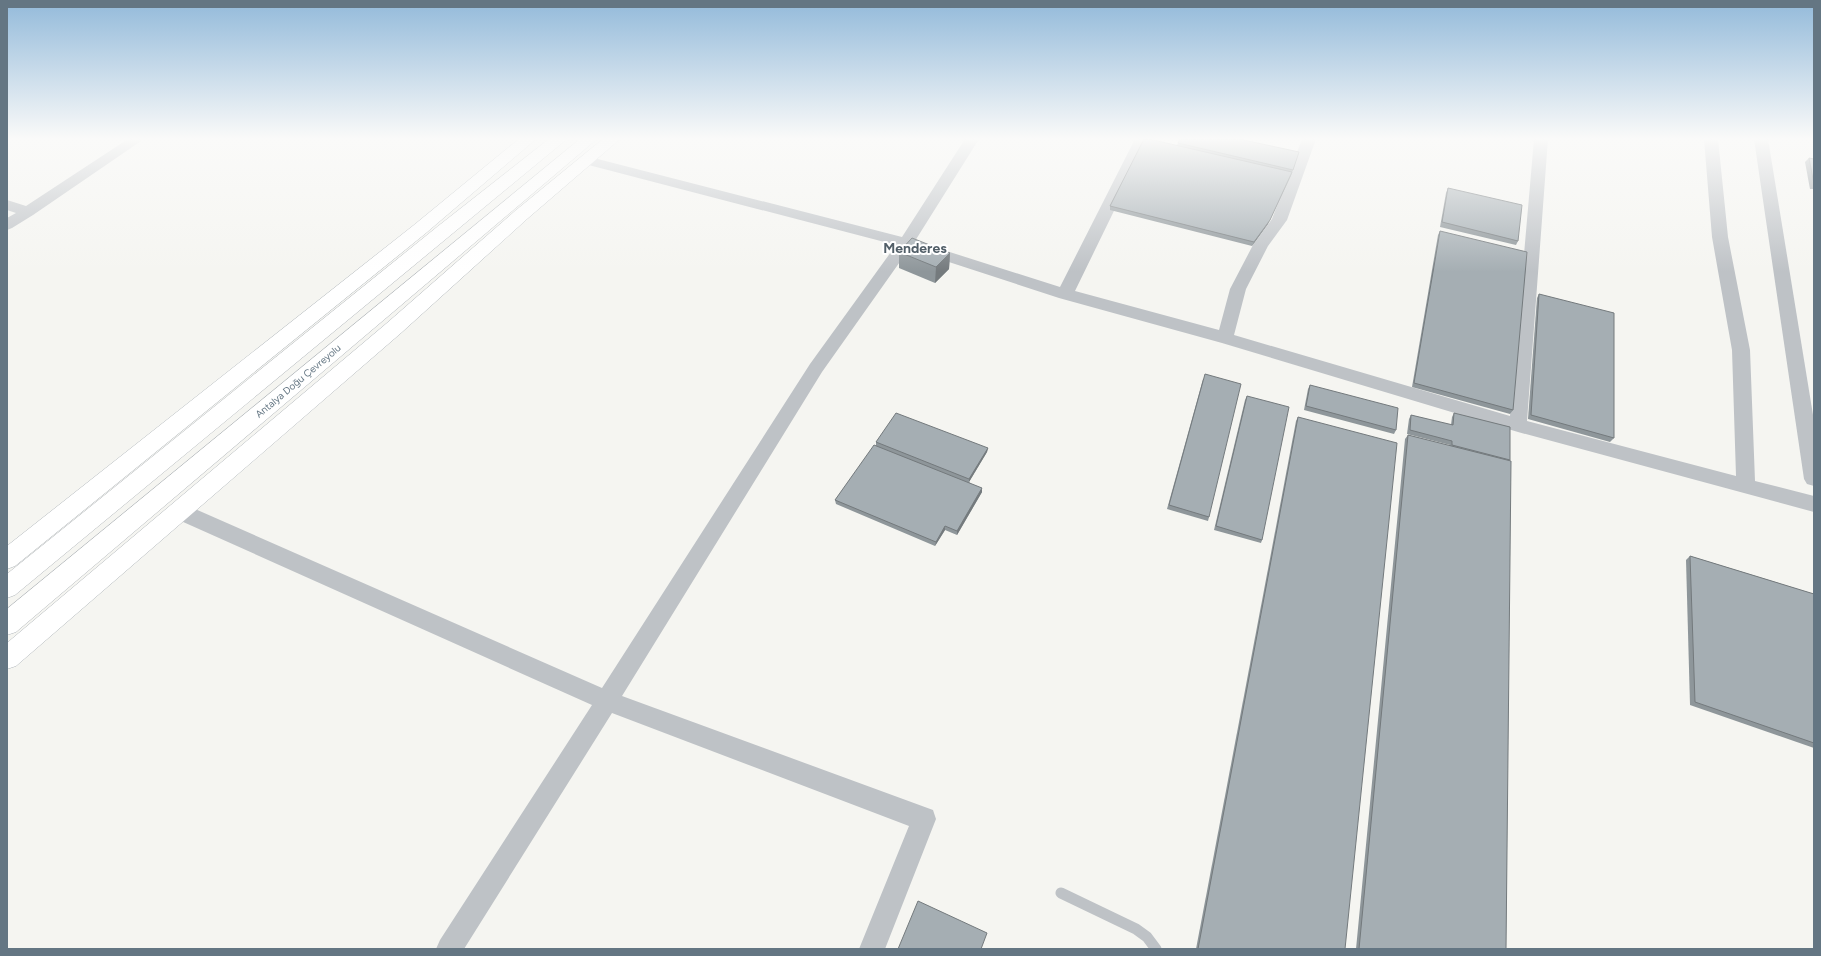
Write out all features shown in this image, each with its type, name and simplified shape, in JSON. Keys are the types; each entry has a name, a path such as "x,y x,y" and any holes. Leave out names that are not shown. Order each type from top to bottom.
{"street":[{"path":"7,225 70,184"},
{"path":"7,559 402,244 474,184"},
{"path":"7,588 502,184"},
{"name":"Antalya Doğu Çevreyolu","path":"7,624 535,184"},
{"path":"7,658 394,328 558,184"},
{"path":"677,184 906,243 1065,294 1225,338 1518,425 1814,504"},
{"path":"449,949 816,368 906,243 944,184"},
{"path":"1065,294 1120,184"},
{"path":"1225,338 1238,289 1261,245 1279,220 1292,184"},
{"path":"1518,425 1537,184"},
{"path":"1715,184 1720,237 1741,350 1746,485"},
{"path":"1768,184 1814,479"},
{"path":"7,205 28,212"},
{"path":"179,511 607,701 924,819 872,949"}],"lane":[{"path":"1061,893 1136,929 1147,937 1156,949"}],"building":[{"path":"1121,184 1287,184 1270,220 1254,242 1110,206"},
{"path":"1448,188 1522,205 1518,241 1442,222"},
{"path":"1440,231 1527,252 1513,410 1414,383"},
{"path":"912,238 950,253 936,267 899,252"},
{"path":"1539,294 1614,313 1614,438 1531,415"},
{"path":"1205,374 1241,384 1209,517 1169,505"},
{"path":"1310,385 1398,408 1396,430 1306,406"},
{"path":"1247,396 1289,407 1262,540 1216,526"},
{"path":"896,413 988,448 969,479 876,442"},
{"path":"1454,413 1510,427 1510,460 1452,445 1452,441 1410,430 1411,415 1453,425"},
{"path":"1298,417 1397,443 1345,949 1198,949"},
{"path":"1408,435 1511,461 1506,949 1359,949"},
{"path":"874,445 982,488 957,531 945,526 936,542 835,500"},
{"path":"1690,556 1814,594 1814,743 1695,702"},
{"path":"918,901 987,933 981,949 898,949"}],"district":[{"name":"Menderes","path":"915,248"}]}
